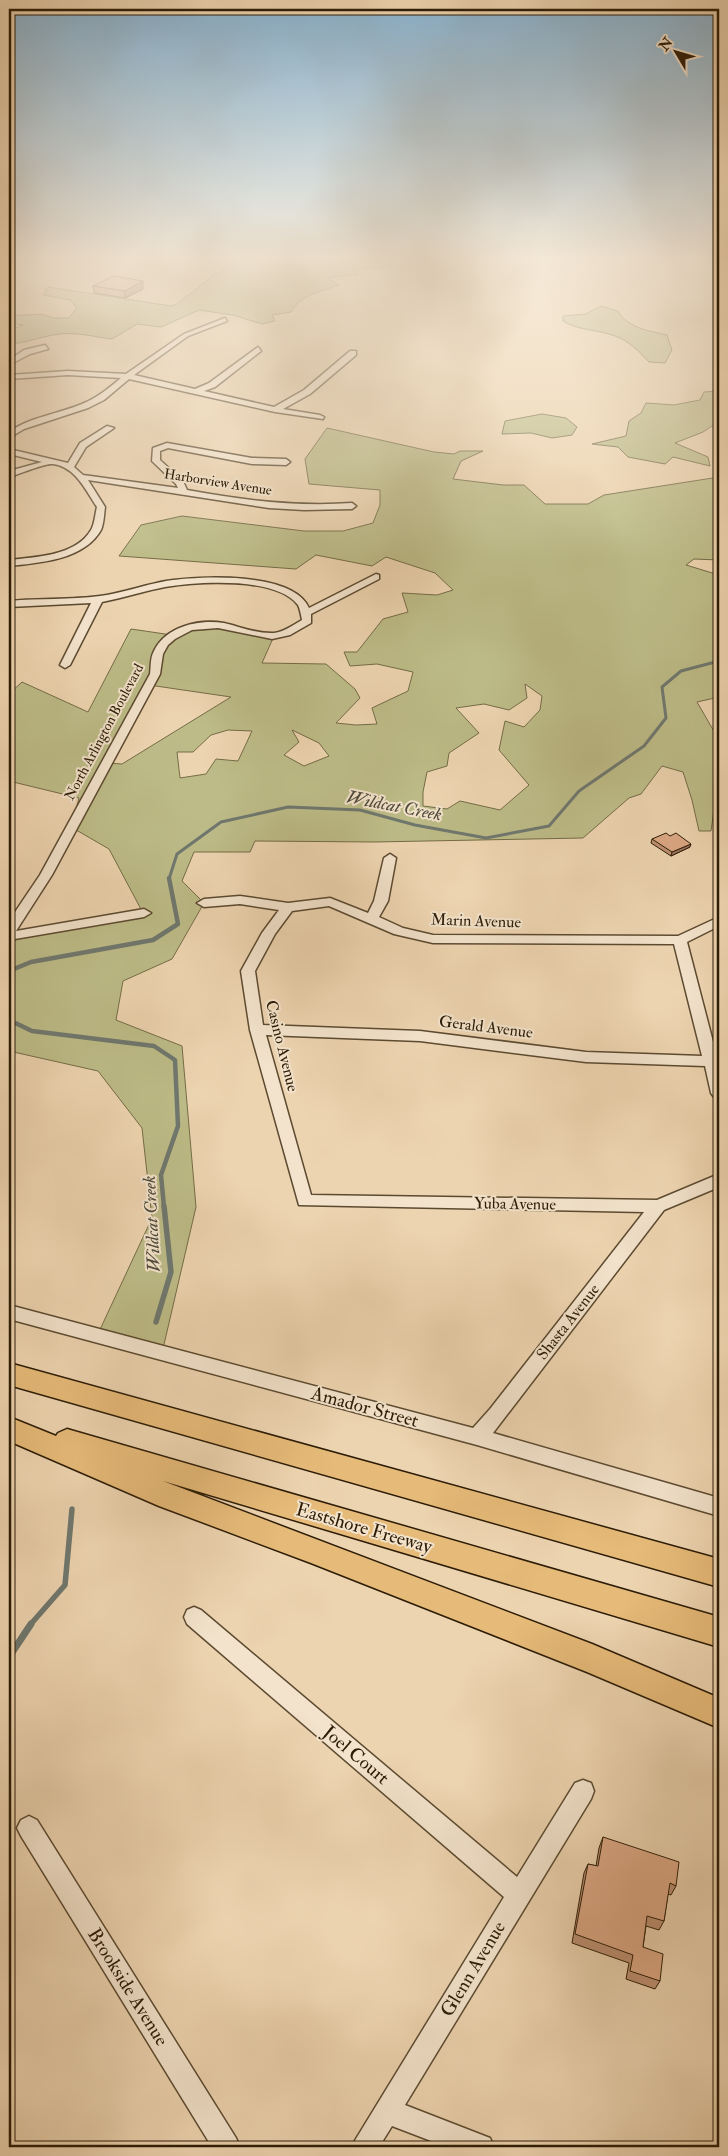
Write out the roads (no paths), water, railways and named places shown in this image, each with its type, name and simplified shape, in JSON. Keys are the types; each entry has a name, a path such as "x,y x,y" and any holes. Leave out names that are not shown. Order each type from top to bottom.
{"highway":[{"path":"9,1374 719,1573"},
{"name":"Eastshore Freeway","path":"9,1424 719,1632"},
{"path":"9,1429 169,1497 583,1655 719,1713"}],"street":[{"path":"9,436 21,427 93,402 151,360"},
{"path":"195,392 212,385 244,360"},
{"path":"275,410 307,392 345,360"},
{"path":"9,377 68,372 128,376 275,410 320,417"},
{"path":"70,467 83,445 110,428"},
{"path":"183,491 180,482 156,461 156,450 168,445 252,461 286,462"},
{"path":"9,450 22,456 70,467 80,477 101,507 96,530 84,543 68,552 48,558 9,563"},
{"path":"9,474 51,462"},
{"name":"Harborview Avenue","path":"80,477 183,491 258,504 326,507 352,506"},
{"path":"9,604 98,599 173,583 208,580 262,584 284,591 300,599 308,612 376,577"},
{"path":"65,665 98,599"},
{"name":"North Arlington Boulevard","path":"9,930 46,875 155,674 159,652 172,635 193,627 225,626 248,634 274,636 292,631 307,621 308,612"},
{"path":"371,919 380,901 390,858"},
{"name":"Marin Avenue","path":"204,903 240,900 288,907 330,902 399,931 433,939 680,940 719,921"},
{"name":"Casino Avenue","path":"288,907 269,933 248,971 257,1030 305,1201"},
{"path":"9,936 144,913"},
{"path":"680,940 719,1093"},
{"name":"Gerald Avenue","path":"257,1030 420,1036 586,1057 711,1061"},
{"name":"Yuba Avenue","path":"305,1201 658,1206 719,1180"},
{"name":"Shasta Avenue","path":"477,1437 497,1415 658,1206"},
{"name":"Amador Street","path":"9,1312 477,1437 719,1507"},
{"name":"Joel Court","path":"194,1617 519,1894"},
{"name":"Glenn Avenue","path":"364,2147 583,1791"},
{"name":"Brookside Avenue","path":"29,1828 227,2147"},
{"path":"387,2111 481,2147"}],"waterway":[{"name":"Wildcat Creek","path":"169,879 177,854 221,822 288,807 360,810 415,825 486,838 549,826 579,791 644,746 666,718 662,687 681,671 719,661"},
{"name":"Wildcat Creek","path":"9,971 31,962 153,940 178,924 169,879"},
{"name":"Wildcat Creek","path":"9,1020 32,1031 154,1046 175,1060 178,1126 161,1175 164,1207"},
{"name":"Wildcat Creek","path":"156,1322 171,1272 164,1206"},
{"name":"Wildcat Creek","path":"30,1625 65,1585 72,1509"},
{"name":"Wildcat Creek","path":"9,1657 31,1624"}]}
